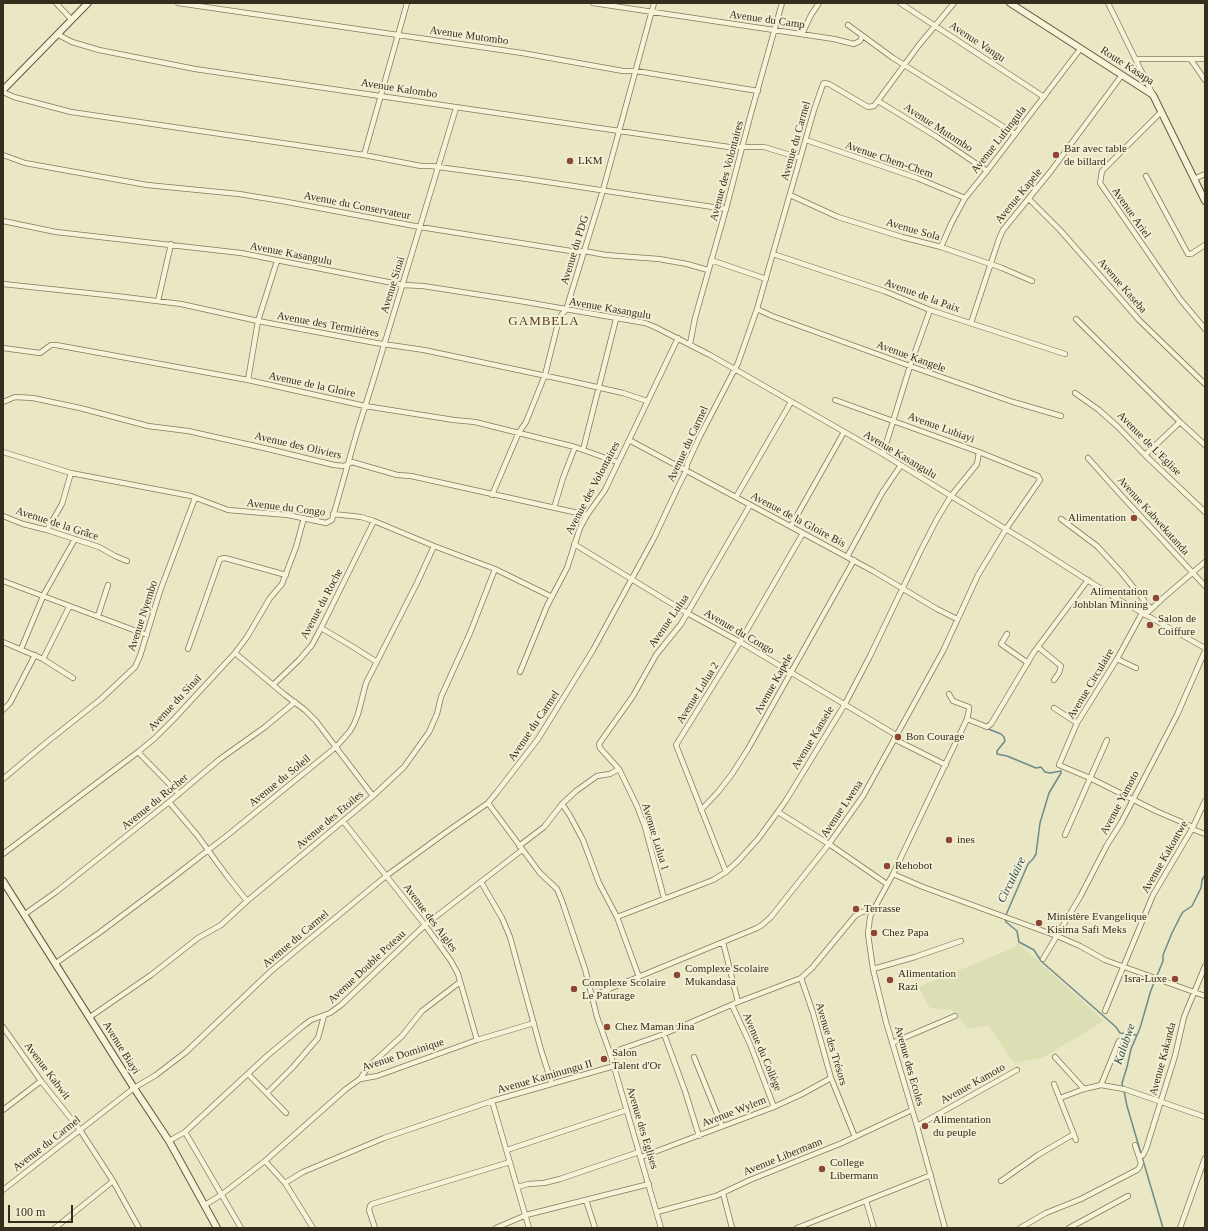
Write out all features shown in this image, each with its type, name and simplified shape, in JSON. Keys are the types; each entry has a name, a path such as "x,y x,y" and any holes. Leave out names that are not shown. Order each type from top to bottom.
{"street":[{"path":"56,3 71,19"},
{"path":"88,3 3,91 26,100 71,112 364,155 421,166 438,167 603,190 726,210"},
{"name":"Avenue Mutombo","path":"178,3 522,53 623,71 636,71 758,91"},
{"path":"364,155 407,3"},
{"name":"Avenue du Camp","path":"593,3 802,34 854,44 860,41 862,36"},
{"name":"Avenue du PDG","path":"492,495 519,432 526,422 545,375 548,357 559,320 566,310 603,190 654,3"},
{"name":"Avenue des Volontaires","path":"690,344 695,318 782,3"},
{"path":"802,34 811,15 819,3"},
{"name":"Avenue Vangu","path":"900,3 1044,97"},
{"path":"878,101 904,65 954,3"},
{"name":"Route Kasapa","path":"1010,3 1153,95 1205,201"},
{"path":"1108,3 1153,95"},
{"path":"848,25 904,65 1015,134"},
{"name":"Avenue Kalombo","path":"57,34 72,42 98,50 195,69 619,131 729,146 764,147 800,158"},
{"name":"Avenue Lufungula","path":"941,247 965,198 1044,97 1080,48"},
{"path":"1136,59 1205,59"},
{"path":"1191,60 1205,80"},
{"name":"Avenue Kapele","path":"971,323 1001,234 1051,171 1122,75"},
{"name":"Avenue du Carmel","path":"3,1190 134,1088 156,1075 186,1052 270,972 386,876 488,803 538,739 566,696 631,580 667,511 686,471 687,464 700,436 735,370 757,309 814,110 824,83 868,107 874,106 878,101"},
{"name":"Avenue Mutombo","path":"878,101 937,137 987,171"},
{"name":"Avenue Sinai","path":"333,514 456,108"},
{"name":"Avenue Ariel","path":"1161,112 1103,170 1100,183 1180,299 1205,329"},
{"name":"Avenue Chem-Chem","path":"806,140 917,178 965,198"},
{"name":"Avenue du Conservateur","path":"3,155 25,163 160,187 239,194 420,227 577,252 584,251 606,255 659,259 687,264 708,270"},
{"path":"1194,179 1205,174"},
{"path":"1146,176 1188,254 1191,254 1205,245"},
{"name":"Avenue Sola","path":"790,195 838,217 895,235 941,247 991,264 1032,281"},
{"name":"Avenue Kaseba","path":"1029,199 1060,230 1139,320 1205,384"},
{"name":"Avenue Kasangulu","path":"3,221 56,232 240,253 403,285 520,301 645,324 665,331 901,465 1114,597 1205,650"},
{"path":"158,301 170,244"},
{"name":"Avenue de la Paix","path":"773,254 884,291 930,310 1065,354"},
{"path":"711,260 766,279"},
{"path":"248,380 258,321 276,261"},
{"name":"Avenue des Termitières","path":"3,284 158,301 200,308 258,321 424,350 545,375 599,387 647,401"},
{"name":"Avenue Kangele","path":"757,309 772,316 910,366 1013,402 1062,416"},
{"path":"882,454 910,366 930,310"},
{"path":"583,450 616,319"},
{"path":"1076,319 1205,445"},
{"name":"Avenue des Volontaires","path":"520,672 552,597 567,568 580,528 587,515 605,490 617,462 678,338"},
{"name":"Avenue de la Gloire","path":"3,348 40,353 51,346 56,345 248,380 365,406 475,422 575,447 617,462"},
{"name":"Avenue de L'Eglise","path":"1075,393 1099,410 1118,427 1144,455 1205,512"},
{"name":"Avenue des Oliviers","path":"3,402 19,397 33,398 80,408 148,426 188,431 341,467 351,462 397,475 411,476 587,515"},
{"name":"Avenue Lubiayi","path":"835,400 894,420 979,452 1040,478"},
{"path":"736,497 791,402"},
{"path":"1144,455 1180,422"},
{"path":"791,526 844,432"},
{"name":"Avenue de la Gloire Bis","path":"628,440 854,560 902,589 957,619"},
{"path":"554,508 563,478 575,447"},
{"name":"Avenue du Congo","path":"3,452 71,473 195,498 228,510 328,522 332,520 333,514 361,517 495,569 552,597"},
{"name":"Avenue Kansele","path":"617,917 704,884 726,872 744,855 778,812 845,704 920,552 950,496 977,464 979,452"},
{"name":"Avenue Kabwekatanda","path":"1088,458 1205,586"},
{"path":"847,557 882,493 901,465"},
{"path":"48,530 62,504 71,473"},
{"name":"Avenue Lwena","path":"592,996 757,928 766,921 829,844 863,796 943,651 978,575 1040,478"},
{"name":"Avenue Nyembo","path":"3,779 101,699 129,674 138,662 160,591 195,498"},
{"name":"Avenue Lulua","path":"599,744 633,696 656,655 671,638 687,614 750,505"},
{"name":"Avenue de la Grâce","path":"3,516 23,524 48,530 99,547 127,561"},
{"name":"Avenue du Sinaï","path":"3,854 138,752 174,719 234,653 250,632 270,598 282,584 304,518"},
{"path":"1061,519 1096,546 1121,572 1150,609"},
{"name":"Avenue du Roche","path":"273,685 307,650 321,628 374,521"},
{"name":"Avenue Lulua 2","path":"726,872 676,745 740,642 803,533"},
{"path":"20,649 43,596 75,539"},
{"name":"Avenue du Congo","path":"574,544 687,614 740,642 845,704 895,737 946,764"},
{"name":"Avenue du Soleil","path":"56,963 99,933 208,851 336,747 354,724 364,688 434,546"},
{"path":"188,648 220,559 225,558 286,575"},
{"name":"Avenue Kapele","path":"701,810 732,774 762,725 854,560"},
{"name":"Avenue Circulaire","path":"1090,778 1059,765 1077,723 1144,614 1205,562"},
{"name":"Avenue des Etoiles","path":"90,1017 151,975 198,938 222,925 247,901 373,796 404,767 429,732 437,714 441,697 470,633 495,569"},
{"path":"949,694 954,701 969,707 967,719 987,727 990,726 1038,647 1088,580"},
{"path":"3,581 147,635"},
{"path":"98,616 108,585"},
{"path":"43,659 69,607"},
{"path":"321,628 377,662"},
{"path":"1007,634 1001,644 1028,663"},
{"path":"3,642 43,659 72,678"},
{"path":"1038,647 1061,666 1059,673 1054,680"},
{"name":"Avenue Yamoto","path":"1043,959 1133,799 1177,714 1205,650"},
{"path":"234,653 306,710 373,796"},
{"path":"3,710 10,703 35,655"},
{"path":"1116,659 1136,668"},
{"name":"Avenue du Rocher","path":"24,914 56,892 179,794 220,759 265,727 295,702"},
{"path":"1054,708 1077,723"},
{"name":"Avenue des Ecoles","path":"945,1228 892,1042 873,969 868,934 870,917 887,884 894,874 967,719"},
{"path":"1065,835 1107,740"},
{"name":"Avenue Lulua 1","path":"599,744 600,748 619,769 637,806 645,826 664,898"},
{"path":"138,752 179,794"},
{"name":"Avenue Double Poteau","path":"169,1141 185,1132 267,1056 303,1026 311,1020 330,1013 346,1000 425,925 481,882 544,827 562,804 576,790 597,776 610,774 619,769"},
{"path":"1090,778 1205,834"},
{"name":"Avenue Kakontwe","path":"1105,1010 1153,895 1192,828 1205,801"},
{"path":"169,802 197,835 247,901"},
{"name":"Avenue des Eglises","path":"488,803 540,873 554,886 560,895 584,964 599,1024 614,1066 661,1228"},
{"path":"562,804 569,814 582,840 599,883 617,917 639,977"},
{"path":"778,812 829,844 887,884"},
{"name":"Avenue des Aigles","path":"343,821 425,925 451,961 460,982 476,1040"},
{"path":"894,874 923,887 1057,936 1080,946 1105,960 1205,996"},
{"name":"Avenue Biayi","path":"3,881 169,1141 217,1228"},
{"path":"481,882 502,918 510,937 552,1084"},
{"path":"610,1053 664,1034 738,1002 801,978 812,968 855,916 862,912 874,909"},
{"path":"873,969 920,956 961,941"},
{"name":"Avenue du Collège","path":"723,942 738,1002"},
{"name":"Avenue Kakanda","path":"1020,1228 1041,1216 1081,1199 1137,1170 1140,1165 1141,1156 1146,1149 1175,1056 1184,1017 1205,966"},
{"name":"Avenue des Trésors","path":"801,978 813,1013 831,1078 855,1137"},
{"path":"360,1079 368,1067 402,1036 422,1011 460,982"},
{"name":"Avenue du Collège","path":"732,1005 750,1044 774,1106"},
{"path":"267,1093 293,1067 318,1038 324,1016"},
{"path":"892,1042 955,1016"},
{"name":"Avenue Dominique","path":"205,1205 221,1195 265,1161 346,1089 360,1079 377,1076 476,1040 534,1023"},
{"name":"Avenue Kabwit","path":"3,1028 41,1081 80,1130 113,1181 139,1228"},
{"path":"664,1034 685,1091 699,1136"},
{"path":"1101,1085 1119,1040"},
{"path":"1055,1056 1084,1089"},
{"path":"694,1057 722,1126"},
{"name":"Avenue Kaminungu II","path":"529,1228 492,1101 614,1066"},
{"name":"Avenue Kamoto","path":"917,1126 1017,1070"},
{"path":"248,1074 286,1113"},
{"name":"Avenue Wylem","path":"518,1187 560,1179 699,1136 802,1094 831,1078"},
{"path":"3,1110 41,1081"},
{"path":"1054,1084 1076,1140"},
{"path":"1060,1098 1084,1089 1101,1085 1124,1089 1205,1117"},
{"path":"285,1183 303,1172 384,1138 492,1101"},
{"path":"507,1150 627,1110"},
{"name":"Avenue Libermann","path":"657,1212 709,1199 750,1180 855,1137 912,1110"},
{"path":"185,1132 241,1228"},
{"path":"1001,1181 1031,1160 1074,1134"},
{"path":"1135,1145 1141,1156"},
{"path":"1180,1228 1205,1158"},
{"path":"265,1161 285,1183 313,1228"},
{"path":"376,1228 369,1210 372,1204 510,1162"},
{"path":"797,1228 931,1175"},
{"path":"55,1228 113,1181"},
{"path":"496,1228 526,1214 649,1184"},
{"path":"722,1193 732,1228"},
{"path":"1069,1228 1128,1196"},
{"path":"586,1200 595,1228"},
{"path":"866,1201 874,1228"}],"green space":[{"path":"1018,943 1104,1021 1044,1057 1014,1063 988,1025 968,1029 952,1010 930,1008 918,987 1013,948"}],"waterway":[{"name":"Circulaire","path":"986,728 1001,734 1004,737 1005,741 997,751 997,754 1007,756 1036,768 1041,767 1045,772 1050,773 1061,771 1049,793 1040,823 1036,854 1028,864 1006,915"},
{"name":"Kalubwe","path":"1123,1088 1122,1083 1131,1049 1140,1028 1151,990 1163,961 1163,955 1181,915 1192,906 1201,888 1202,880 1205,875"},
{"name":"Circulaire","path":"1005,919 1006,922 1017,931 1019,942 1034,950 1041,961 1116,1027 1120,1033 1136,1035"},
{"name":"Kalubwe","path":"1124,1091 1127,1106 1163,1228"}],"place":[{"name":"Bar avec table de billard","path":"1056,155"},
{"name":"LKM","path":"570,161"},
{"name":"Alimentation","path":"1134,518"},
{"name":"Alimentation Johblan Minning","path":"1156,598"},
{"name":"Salon de Coiffure","path":"1150,625"},
{"name":"Bon Courage","path":"898,737"},
{"name":"ines","path":"949,840"},
{"name":"Rehobot","path":"887,866"},
{"name":"Terrasse","path":"856,909"},
{"name":"Ministère Evangelique Kisima Safi Meks","path":"1039,923"},
{"name":"Chez Papa","path":"874,933"},
{"name":"Complexe Scolaire Mukandasa","path":"677,975"},
{"name":"Isra-Luxe","path":"1175,979"},
{"name":"Alimentation Razi","path":"890,980"},
{"name":"Complexe Scolaire Le Paturage","path":"574,989"},
{"name":"Chez Maman Jina","path":"607,1027"},
{"name":"Salon Talent d'Or","path":"604,1059"},
{"name":"Alimentation du peuple","path":"925,1126"},
{"name":"College Libermann","path":"822,1169"}],"district":[{"name":"GAMBELA","path":"544,322"}]}
